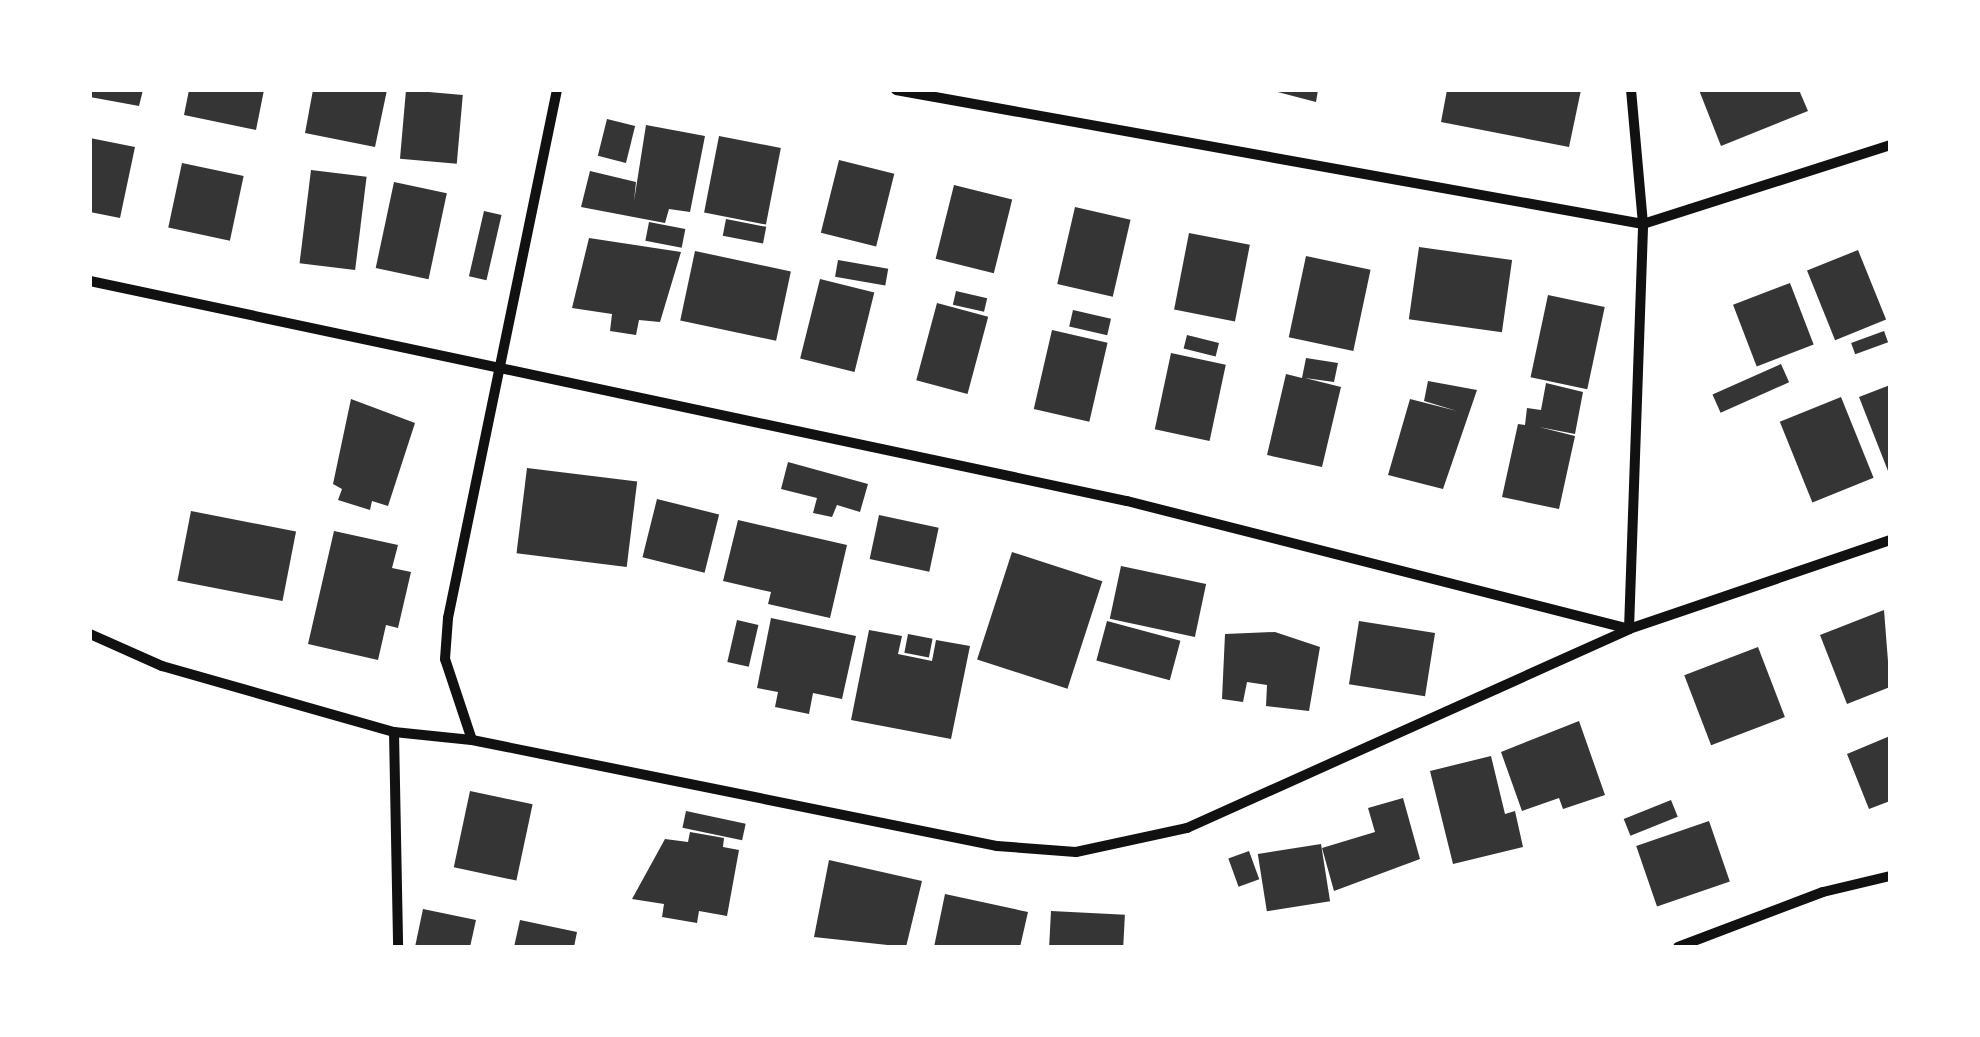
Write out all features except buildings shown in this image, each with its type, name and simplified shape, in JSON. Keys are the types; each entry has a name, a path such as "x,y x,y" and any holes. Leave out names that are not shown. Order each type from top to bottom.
{"street":[{"path":"472,740 445,659 448,618 504,372 557,90"},
{"path":"896,90 1643,224 1890,145"},
{"path":"1629,629 1643,224 1631,90"},
{"path":"90,281 504,372 1128,501 1629,629"},
{"path":"90,634 162,666 394,732 472,740 997,846 1076,852 1187,828 1629,629 1890,540"},
{"path":"394,732 398,947"},
{"path":"1678,947 1823,892 1890,876"}]}
